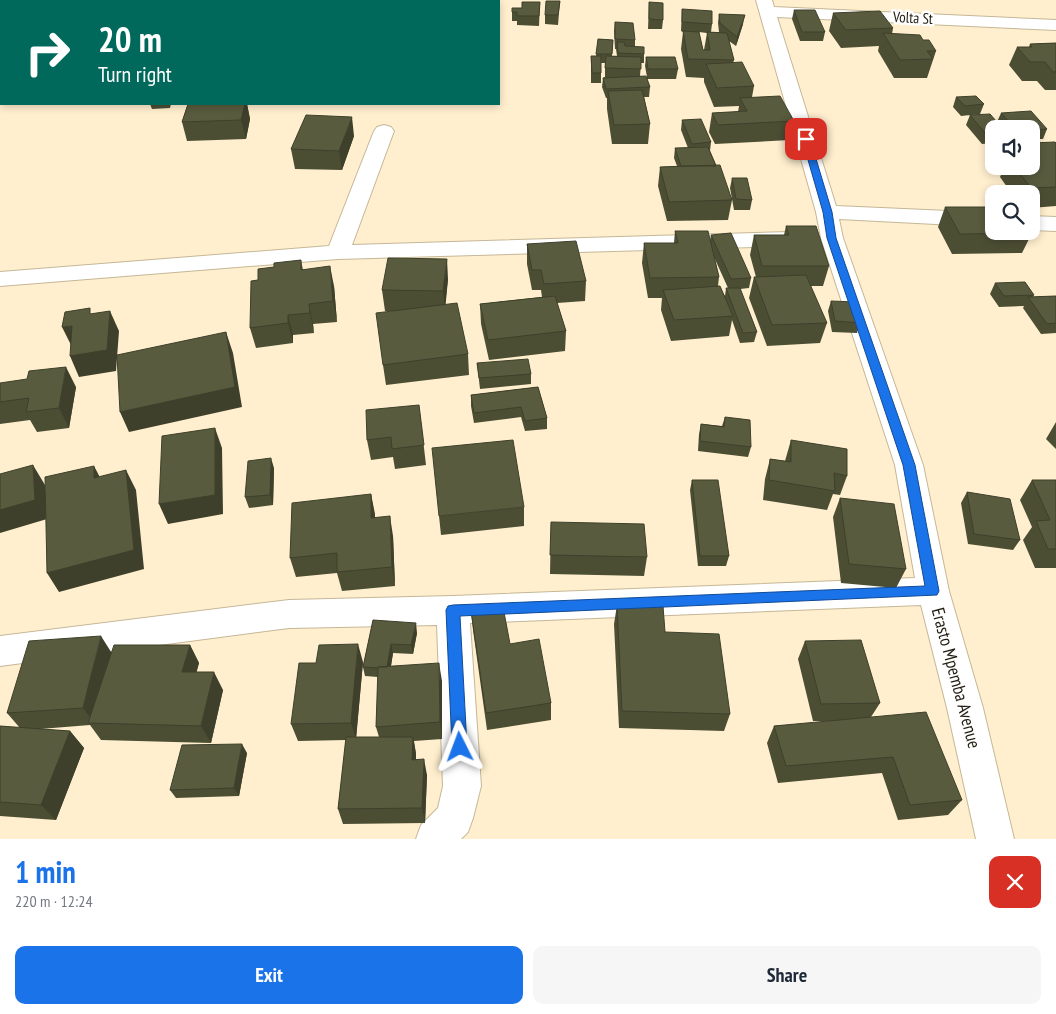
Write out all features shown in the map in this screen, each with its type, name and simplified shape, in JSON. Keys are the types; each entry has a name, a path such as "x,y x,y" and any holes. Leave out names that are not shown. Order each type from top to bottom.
{"street":[{"name":"Volta St","path":"766,6 1056,25"},
{"name":"Erasto Mpemba Avenue","path":"766,6 829,225 909,465 933,591 966,708 995,839"},
{"path":"338,252 384,131"},
{"path":"0,279 338,252 829,225 985,220"},
{"path":"1040,223 1056,224"},
{"path":"0,651 289,614 453,610 933,591"},
{"path":"435,839 454,818 462,786 453,610"}],"building":[{"path":"546,1 560,1 558,15 545,15"},
{"path":"522,2 540,2 539,16 517,16 517,12 512,12 512,8 522,8"},
{"path":"649,2 663,3 663,20 649,19"},
{"path":"682,9 712,11 712,24 682,22"},
{"path":"794,10 815,10 825,32 802,32"},
{"path":"880,11 893,28 846,30 833,13"},
{"path":"719,14 745,15 737,37 720,23"},
{"path":"615,22 633,23 635,40 615,39"},
{"path":"683,31 699,32 703,50 710,50 707,32 727,33 734,60 688,59"},
{"path":"883,33 920,35 923,40 929,40 936,51 927,51 933,59 900,60"},
{"path":"598,39 613,40 612,54 596,54"},
{"path":"617,42 624,42 625,46 644,47 644,54 618,53"},
{"path":"1056,43 1056,72 1053,72 1045,62 1030,62 1017,47 1032,47 1030,44"},
{"path":"591,56 601,56 601,73 592,73"},
{"path":"606,56 641,57 641,69 605,68"},
{"path":"646,57 675,57 678,69 648,69"},
{"path":"742,62 754,86 717,88 706,64"},
{"path":"646,76 650,87 606,89 603,78"},
{"path":"642,90 650,124 614,125 608,91"},
{"path":"780,96 794,121 718,125 712,113 747,111 740,98"},
{"path":"976,96 984,104 965,106 956,97"},
{"path":"188,105 245,105 241,120 182,122"},
{"path":"1031,111 1039,120 1007,120 1001,113"},
{"path":"990,114 995,120 985,120 985,133 970,115"},
{"path":"306,115 352,117 339,151 291,149"},
{"path":"701,119 711,142 692,144 682,120"},
{"path":"1040,121 1047,129 1040,129"},
{"path":"1040,143 1056,143 1056,187 1040,188 1040,185 1029,185 1021,175 1040,175"},
{"path":"708,147 716,166 681,166 675,148"},
{"path":"720,165 732,200 669,202 660,167"},
{"path":"732,178 747,178 752,200 736,199"},
{"path":"945,207 985,207 985,234 960,234"},
{"path":"786,226 816,226 829,266 762,266 754,235 789,235"},
{"path":"675,231 708,231 719,277 650,278 644,243 678,243"},
{"path":"731,233 751,278 731,279 711,235"},
{"path":"576,241 586,281 544,284 541,270 532,270 527,244"},
{"path":"388,258 447,259 443,291 382,290"},
{"path":"301,260 301,270 330,266 333,301 309,304 310,313 288,315 288,323 250,328 251,281 258,280 258,269 274,267 274,263"},
{"path":"806,275 827,323 772,325 754,277"},
{"path":"1025,282 1034,295 1004,296 995,283"},
{"path":"720,286 733,316 674,320 663,290"},
{"path":"726,288 740,288 757,332 743,333"},
{"path":"555,296 566,331 488,340 480,304"},
{"path":"1056,296 1056,323 1047,324 1028,297"},
{"path":"831,301 856,302 860,323 835,321"},
{"path":"457,303 468,354 383,365 376,313"},
{"path":"90,308 90,314 110,311 107,350 70,356 72,326 62,327 65,312"},
{"path":"226,332 235,387 120,412 117,355"},
{"path":"528,359 531,374 479,378 477,363"},
{"path":"66,367 59,408 26,412 29,398 0,402 0,383 27,379 29,371"},
{"path":"538,387 547,418 525,421 521,407 474,413 471,395"},
{"path":"419,405 424,445 392,449 391,437 367,440 366,410"},
{"path":"725,417 750,420 751,447 700,441 701,424 724,427"},
{"path":"215,428 215,495 159,504 162,436"},
{"path":"513,440 524,507 439,516 432,448"},
{"path":"791,440 847,449 847,476 834,473 835,491 769,480 770,459 791,462"},
{"path":"271,458 270,495 245,497 248,461"},
{"path":"33,465 35,500 0,510 0,474"},
{"path":"94,466 94,478 126,470 134,550 47,573 45,477"},
{"path":"692,480 718,480 729,556 700,556"},
{"path":"1032,480 1056,480 1056,549 1048,549 1036,521 1050,520"},
{"path":"967,492 1010,499 1020,540 974,534"},
{"path":"371,494 371,518 390,516 392,567 337,572 337,553 290,558 292,503"},
{"path":"840,498 894,504 906,569 849,564"},
{"path":"551,522 644,524 647,557 550,555"},
{"path":"617,605 663,606 665,632 719,634 730,714 622,711"},
{"path":"503,607 510,644 539,639 551,703 486,713 471,611"},
{"path":"373,620 416,623 411,645 391,644 387,667 363,667"},
{"path":"101,636 83,708 7,713 29,641"},
{"path":"861,640 880,703 821,704 805,641"},
{"path":"358,644 351,723 291,724 299,663 316,663 319,645"},
{"path":"114,645 190,645 182,672 214,672 201,726 88,723"},
{"path":"439,663 440,722 376,727 378,667"},
{"path":"926,712 962,800 910,805 893,757 786,766 774,726"},
{"path":"0,726 70,731 41,805 0,802"},
{"path":"346,737 413,737 412,760 424,759 422,808 338,809"},
{"path":"242,744 234,788 170,790 182,745"}],"route":[{"path":"460,747 453,610 933,591 909,465 832,238 827,212 806,139"}]}
